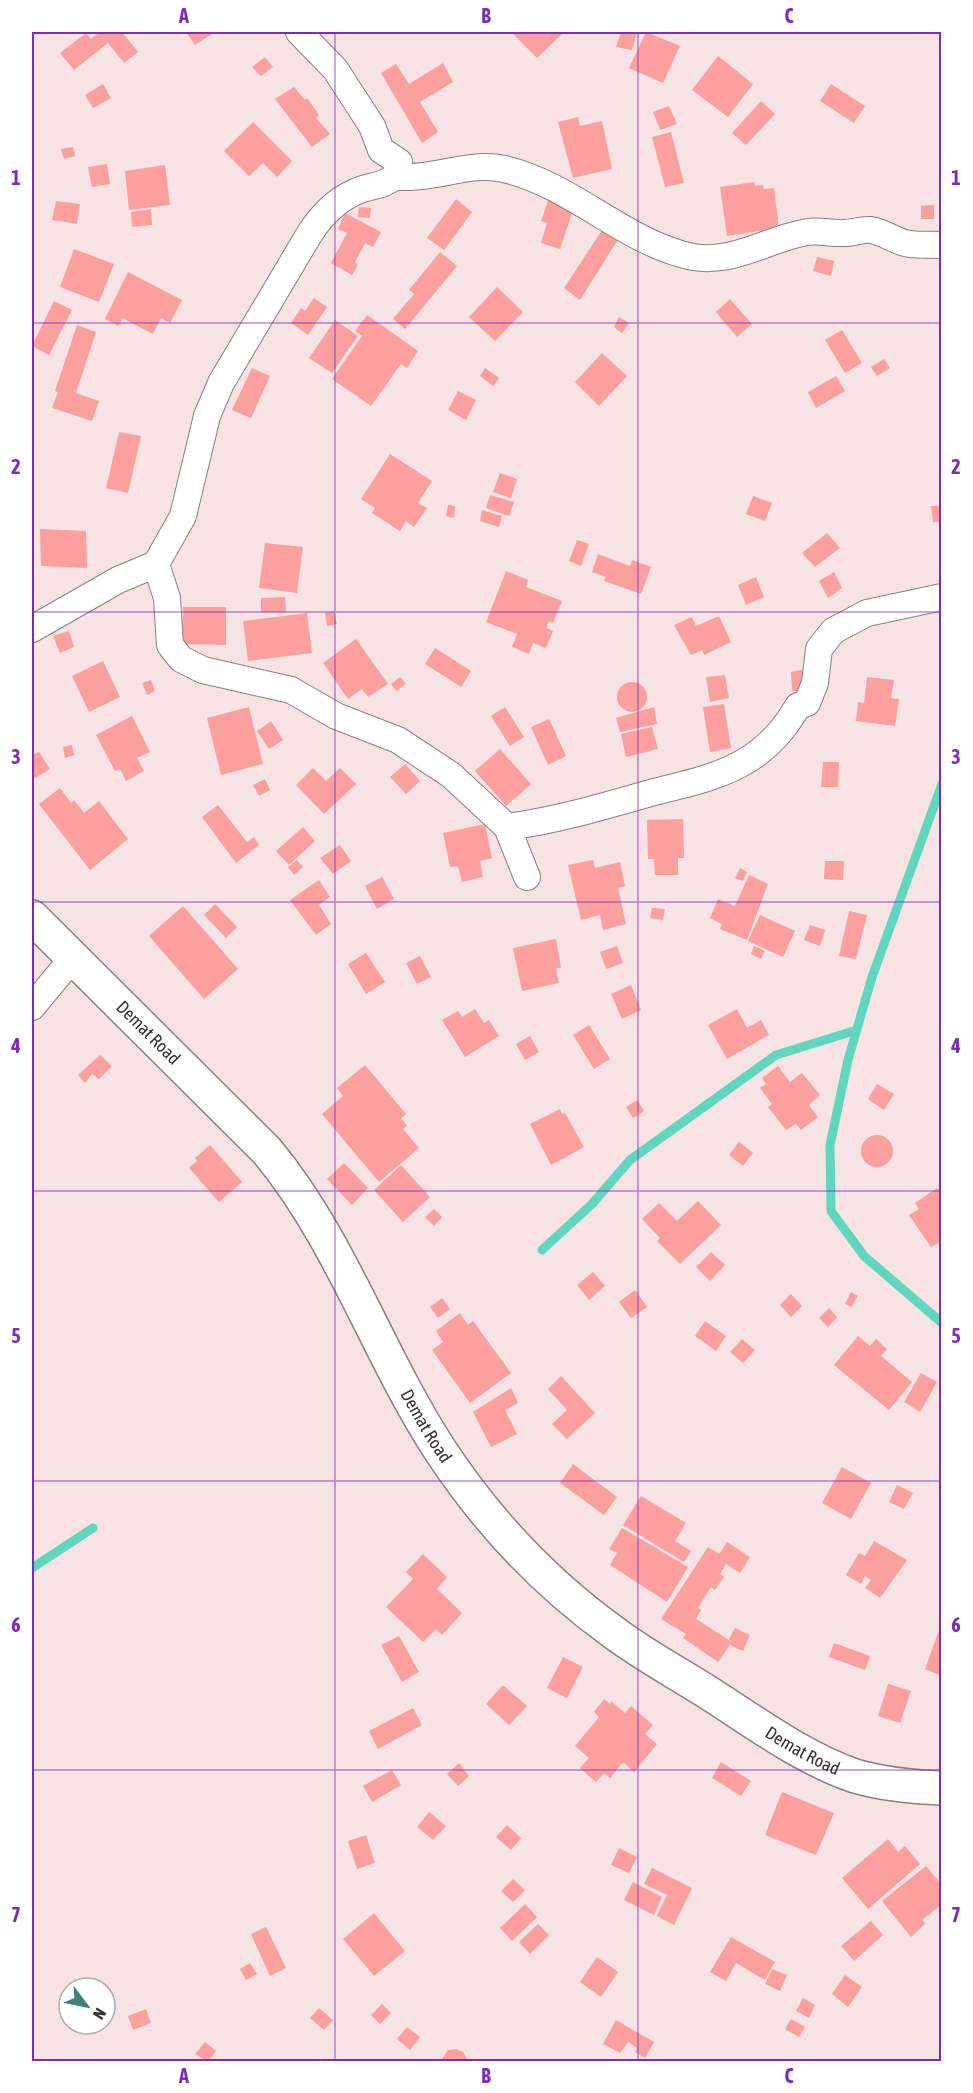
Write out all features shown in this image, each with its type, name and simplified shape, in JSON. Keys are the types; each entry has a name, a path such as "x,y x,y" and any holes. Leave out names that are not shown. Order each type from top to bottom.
{"street":[{"path":"32,629 118,580 156,564 183,516 207,416 221,383 310,233 324,213 356,191 386,185 398,174 399,162 381,150 372,126 335,69 299,32"},
{"path":"398,174 401,177 421,178 477,165 502,168 544,184 670,250 696,257 721,257 746,253 777,240 809,232 844,233 870,230 906,244 942,245"},
{"path":"156,564 167,598 170,645 180,659 203,670 291,690 336,716 398,740 452,775 507,826 527,877"},
{"path":"507,826 548,821 705,779 747,760 768,746 786,727 798,706 807,703 815,683 819,649 833,631 867,613 942,597"},
{"name":"Demat Road","path":"32,917 267,1151 292,1181 315,1219 438,1448 477,1503 541,1572 614,1633 790,1746 855,1776 891,1783 942,1788"},
{"path":"32,1007 72,958"}],"building":[{"path":"100,32 122,32 138,52 124,63 108,43 74,70 60,53 86,33 91,39"},
{"path":"186,32 215,32 195,45"},
{"path":"511,32 564,32 537,58"},
{"path":"621,32 637,32 632,50 616,47"},
{"path":"646,32 680,46 663,83 629,68"},
{"path":"718,56 753,84 728,117 692,90"},
{"path":"265,57 273,67 261,76 252,67"},
{"path":"443,63 453,82 420,102 438,132 422,143 381,73 396,64 409,84"},
{"path":"103,84 111,98 93,108 85,95"},
{"path":"831,84 865,106 854,123 820,101"},
{"path":"294,87 305,100 307,98 319,115 316,118 330,134 312,147 275,99"},
{"path":"761,101 775,114 746,145 732,133"},
{"path":"669,106 677,124 660,130 653,112"},
{"path":"578,117 580,126 602,121 612,169 573,178 558,122"},
{"path":"253,122 292,161 277,177 263,163 249,176 224,151"},
{"path":"671,132 684,183 665,187 652,137"},
{"path":"73,147 75,156 64,159 61,149"},
{"path":"107,164 110,184 92,187 88,167"},
{"path":"165,165 170,205 129,210 125,171"},
{"path":"754,182 755,186 763,185 764,189 774,188 779,228 727,236 720,187"},
{"path":"549,198 574,207 560,249 541,243 547,223 541,221"},
{"path":"456,199 472,212 444,250 427,238"},
{"path":"56,201 80,204 77,224 52,220"},
{"path":"934,205 934,219 921,219 921,206"},
{"path":"359,207 371,208 370,218 358,217"},
{"path":"151,209 152,225 132,227 131,212"},
{"path":"345,213 381,232 373,247 365,243 355,262 358,265 352,275 331,263 347,233 338,229"},
{"path":"608,221 624,230 580,300 564,288"},
{"path":"74,249 114,264 99,302 60,287"},
{"path":"440,252 457,266 405,329 393,319 414,294 409,290"},
{"path":"817,257 834,261 831,276 813,271"},
{"path":"128,272 182,300 170,323 161,318 153,334 122,318 119,326 105,319"},
{"path":"497,287 523,312 495,341 469,317"},
{"path":"314,298 327,307 308,335 291,323 301,308 305,311"},
{"path":"730,299 752,324 737,337 716,312"},
{"path":"54,301 72,310 49,355 32,346"},
{"path":"367,315 418,351 407,368 401,364 371,406 332,379 362,336 355,331"},
{"path":"619,317 629,323 622,333 614,327"},
{"path":"335,320 358,336 332,373 309,358"},
{"path":"77,325 96,332 76,393 99,401 92,421 52,408 58,392 55,391"},
{"path":"842,330 862,363 845,373 825,340"},
{"path":"602,353 627,376 599,406 575,382"},
{"path":"884,359 890,368 877,376 871,367"},
{"path":"252,368 270,376 251,418 232,410"},
{"path":"485,368 499,378 493,386 480,376"},
{"path":"836,376 845,391 816,408 808,392"},
{"path":"458,391 476,400 466,420 448,410"},
{"path":"119,432 141,436 128,493 106,488"},
{"path":"390,454 432,481 418,503 427,508 414,527 406,521 400,531 372,513 375,508 361,499"},
{"path":"500,473 517,479 511,498 493,492"},
{"path":"490,495 514,502 509,516 486,508"},
{"path":"753,496 772,503 765,521 746,514"},
{"path":"448,505 455,506 454,518 446,516"},
{"path":"931,506 942,506 942,522 933,522"},
{"path":"482,510 502,516 499,527 480,521"},
{"path":"40,529 86,531 87,568 41,566"},
{"path":"827,533 840,548 815,567 802,553"},
{"path":"577,540 589,544 581,566 569,561"},
{"path":"265,543 303,547 297,593 259,588"},
{"path":"598,554 630,566 632,560 651,567 641,594 604,581 606,577 592,572"},
{"path":"506,571 528,580 526,587 562,601 553,623 549,621 546,628 553,631 546,648 533,643 529,654 512,647 517,634 486,622"},
{"path":"834,572 842,588 828,598 819,581"},
{"path":"756,577 764,597 746,605 738,585"},
{"path":"285,597 286,612 261,612 261,598"},
{"path":"183,607 226,607 226,645 183,644"},
{"path":"334,611 337,624 327,626 325,613"},
{"path":"307,613 312,653 248,661 243,621"},
{"path":"719,616 731,642 704,655 702,650 691,655 674,625 692,617 696,626"},
{"path":"69,631 74,647 60,653 53,636"},
{"path":"356,639 388,684 368,697 362,689 348,699 323,663"},
{"path":"435,648 471,671 461,687 425,664"},
{"path":"103,661 120,697 89,712 72,676"},
{"path":"805,669 807,691 792,691 791,672"},
{"path":"725,675 729,698 710,702 706,677"},
{"path":"400,677 406,684 396,691 391,684"},
{"path":"867,677 894,680 891,698 899,699 895,726 856,721 858,702 864,703"},
{"path":"151,680 155,691 147,695 142,683"},
{"path":"632,682 643,686 647,697 643,708 632,712 621,708 617,697 621,686"},
{"path":"724,704 731,748 710,752 703,707"},
{"path":"249,707 263,764 221,775 207,718"},
{"path":"505,707 524,737 510,746 491,716"},
{"path":"654,707 657,724 620,732 616,718"},
{"path":"132,716 150,752 137,758 144,771 126,781 120,769 115,771 96,735"},
{"path":"549,719 566,756 548,765 531,727"},
{"path":"271,721 283,740 269,749 257,731"},
{"path":"652,727 658,749 626,757 621,734"},
{"path":"72,745 74,755 65,758 63,747"},
{"path":"500,749 531,784 506,806 475,771"},
{"path":"39,752 50,769 32,780 32,755"},
{"path":"823,762 839,762 838,787 821,787"},
{"path":"405,764 420,781 406,794 390,777"},
{"path":"313,768 326,781 340,768 356,784 324,814 296,785"},
{"path":"265,779 270,790 259,796 253,785"},
{"path":"60,788 71,803 74,800 84,813 99,801 128,839 90,870 39,804"},
{"path":"218,805 247,842 254,837 259,845 236,863 202,817"},
{"path":"683,819 684,858 678,858 678,875 655,875 654,859 648,859 647,820"},
{"path":"485,824 492,858 480,861 483,877 462,882 458,866 450,867 443,833"},
{"path":"303,827 315,841 289,865 276,851"},
{"path":"340,845 351,861 333,874 320,858"},
{"path":"297,860 303,867 294,875 288,867"},
{"path":"593,860 595,868 620,862 625,886 618,888 626,924 603,930 600,915 581,920 568,865"},
{"path":"825,861 844,861 843,880 824,879"},
{"path":"740,868 747,872 743,881 735,878"},
{"path":"749,875 768,884 747,940 720,929 722,924 710,918 718,899 735,906"},
{"path":"382,877 394,899 377,909 365,886"},
{"path":"319,880 330,897 319,905 331,924 316,935 290,900"},
{"path":"215,904 237,927 226,938 204,915"},
{"path":"183,906 238,969 204,999 149,936"},
{"path":"652,908 665,909 663,920 650,918"},
{"path":"849,911 867,915 856,959 839,956"},
{"path":"760,915 795,931 783,957 748,941"},
{"path":"810,925 825,930 820,946 804,940"},
{"path":"556,939 561,968 556,968 559,983 522,991 513,948"},
{"path":"617,946 623,963 606,969 600,952"},
{"path":"754,946 765,951 761,959 751,954"},
{"path":"366,953 385,982 366,994 348,964"},
{"path":"420,956 431,977 417,984 406,963"},
{"path":"631,985 641,1010 622,1019 611,994"},
{"path":"475,1009 484,1023 489,1020 499,1036 465,1057 442,1020 458,1011 462,1017"},
{"path":"737,1009 747,1028 761,1020 769,1035 727,1059 708,1025"},
{"path":"589,1025 610,1059 594,1069 573,1035"},
{"path":"530,1036 539,1052 525,1060 516,1044"},
{"path":"100,1055 112,1066 99,1079 92,1074 85,1083 78,1075"},
{"path":"365,1065 406,1114 401,1118 407,1126 403,1129 419,1148 379,1182 322,1114 343,1096 337,1088"},
{"path":"778,1066 790,1082 802,1073 820,1095 809,1105 818,1117 801,1130 796,1124 786,1130 768,1107 772,1104 760,1088 766,1084 762,1078"},
{"path":"877,1084 894,1094 884,1110 868,1099"},
{"path":"637,1100 644,1111 633,1118 626,1107"},
{"path":"560,1109 562,1114 565,1113 584,1147 551,1165 530,1124"},
{"path":"877,1135 888,1140 893,1151 888,1162 877,1167 866,1162 861,1151 866,1140"},
{"path":"739,1142 753,1153 743,1166 729,1155"},
{"path":"210,1145 242,1182 219,1202 189,1168 197,1161 195,1158"},
{"path":"344,1163 368,1188 352,1205 327,1179"},
{"path":"401,1165 430,1197 403,1222 374,1190"},
{"path":"937,1188 942,1193 942,1241 931,1247 909,1215 919,1209 915,1203"},
{"path":"698,1201 721,1225 680,1264 657,1241 660,1238 642,1219 659,1203 677,1221"},
{"path":"434,1209 442,1217 434,1226 425,1217"},
{"path":"711,1252 725,1265 710,1281 696,1267"},
{"path":"593,1272 605,1286 589,1300 577,1285"},
{"path":"635,1290 647,1307 631,1318 619,1302"},
{"path":"851,1292 858,1296 851,1307 845,1304"},
{"path":"791,1294 802,1306 791,1317 780,1305"},
{"path":"442,1298 450,1309 438,1318 430,1307"},
{"path":"829,1308 837,1317 828,1327 819,1318"},
{"path":"460,1313 468,1325 473,1321 511,1373 470,1403 432,1350 443,1342 436,1331"},
{"path":"705,1321 726,1336 716,1351 695,1336"},
{"path":"858,1336 870,1346 876,1339 887,1349 881,1356 912,1382 889,1410 834,1365"},
{"path":"742,1339 755,1350 743,1363 730,1352"},
{"path":"921,1373 937,1382 920,1412 904,1402"},
{"path":"561,1376 595,1413 567,1439 552,1424 567,1410 548,1389"},
{"path":"511,1388 518,1403 505,1410 517,1434 491,1447 473,1412"},
{"path":"573,1464 617,1497 604,1515 560,1483"},
{"path":"842,1467 871,1483 851,1519 822,1503"},
{"path":"897,1485 913,1493 904,1509 889,1502"},
{"path":"641,1496 686,1523 675,1541 691,1551 684,1562 623,1525"},
{"path":"622,1528 688,1567 667,1602 610,1565 617,1553 609,1549"},
{"path":"874,1541 907,1560 880,1598 865,1588 871,1580 865,1576 861,1584 846,1575 859,1553 865,1556"},
{"path":"727,1542 750,1557 740,1573 726,1564 720,1574 724,1577 715,1590 711,1587 698,1608 701,1610 696,1619 732,1642 729,1639 735,1628 750,1635 743,1651 730,1645 718,1662 683,1638 686,1634 661,1619 708,1547 719,1554"},
{"path":"423,1554 447,1577 437,1589 462,1613 442,1635 436,1629 423,1642 386,1607 413,1579 406,1572"},
{"path":"939,1630 942,1631 942,1676 925,1669"},
{"path":"399,1636 419,1672 402,1682 381,1645"},
{"path":"834,1643 870,1656 865,1670 829,1657"},
{"path":"563,1657 583,1667 567,1698 547,1688"},
{"path":"888,1684 911,1691 900,1723 878,1716"},
{"path":"503,1685 527,1706 509,1725 486,1704"},
{"path":"604,1699 610,1704 611,1701 625,1713 631,1706 653,1725 645,1734 657,1744 634,1772 623,1762 610,1778 604,1773 596,1782 580,1768 589,1758 575,1746 599,1717 594,1712"},
{"path":"413,1708 422,1725 378,1749 369,1731"},
{"path":"721,1762 751,1781 741,1796 712,1778"},
{"path":"459,1763 469,1776 458,1786 447,1774"},
{"path":"392,1770 401,1785 372,1802 363,1786"},
{"path":"782,1792 834,1813 816,1855 765,1835"},
{"path":"429,1812 446,1826 433,1840 417,1827"},
{"path":"507,1825 521,1838 511,1850 496,1837"},
{"path":"366,1835 375,1863 357,1869 348,1841"},
{"path":"888,1839 898,1852 905,1846 920,1864 868,1909 842,1878"},
{"path":"619,1848 637,1857 629,1873 611,1865"},
{"path":"926,1866 942,1885 942,1904 922,1920 925,1924 911,1937 882,1901"},
{"path":"652,1868 692,1888 674,1925 657,1916 667,1895 644,1884"},
{"path":"513,1879 525,1890 513,1902 501,1891"},
{"path":"633,1882 662,1897 654,1915 624,1900"},
{"path":"525,1904 537,1917 512,1941 500,1928"},
{"path":"374,1913 405,1951 374,1976 343,1939"},
{"path":"871,1921 883,1935 854,1961 841,1946"},
{"path":"538,1924 549,1935 530,1954 519,1942"},
{"path":"266,1927 286,1968 270,1976 251,1934"},
{"path":"731,1937 775,1962 765,1980 736,1963 726,1981 710,1972"},
{"path":"597,1957 618,1972 601,1997 580,1982"},
{"path":"250,1963 257,1974 246,1980 240,1969"},
{"path":"772,1969 787,1975 780,1991 765,1984"},
{"path":"845,1975 862,1987 848,2007 832,1994"},
{"path":"803,1998 815,2005 809,2018 796,2011"},
{"path":"382,2004 391,2013 380,2024 371,2015"},
{"path":"319,2008 333,2020 324,2030 310,2018"},
{"path":"146,2009 151,2023 133,2030 128,2016"},
{"path":"791,2019 805,2027 799,2037 785,2029"},
{"path":"616,2020 654,2042 645,2058 635,2052 637,2048 628,2042 620,2053 603,2044"},
{"path":"407,2027 420,2037 410,2050 397,2039"},
{"path":"205,2042 216,2051 208,2062 195,2054"},
{"path":"456,2049 463,2052 469,2062 440,2062 448,2050"}],"waterway":[{"path":"942,784 872,977 848,1060 830,1145 831,1211 864,1256 942,1323"},
{"path":"542,1250 592,1204 630,1160 776,1055 857,1030"},
{"path":"32,1568 93,1528"}]}
